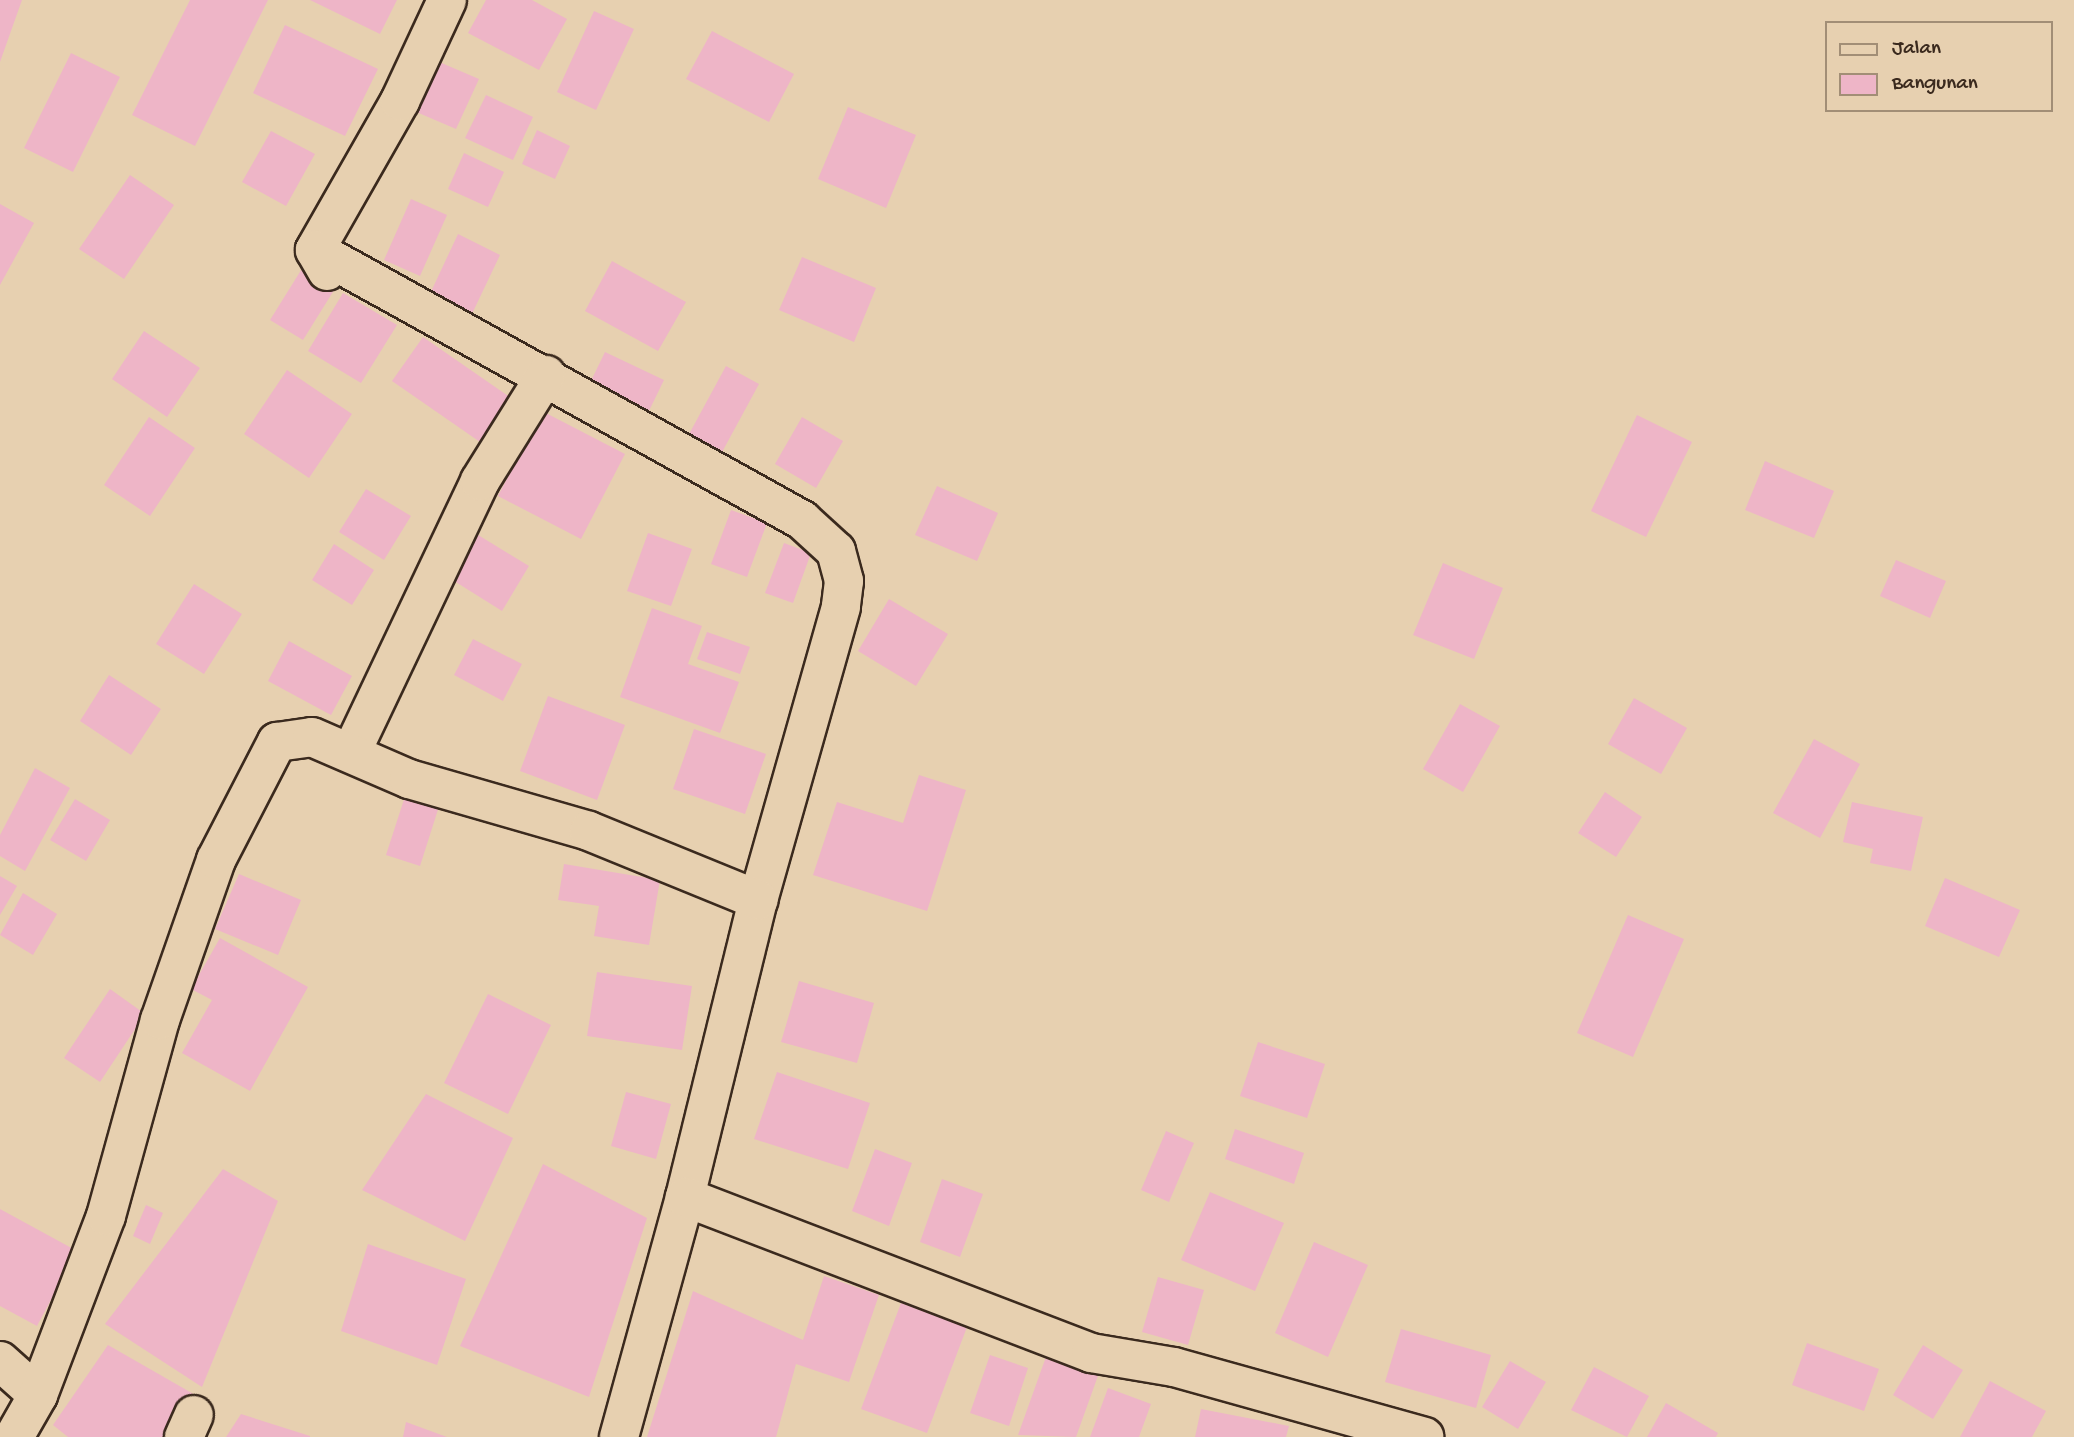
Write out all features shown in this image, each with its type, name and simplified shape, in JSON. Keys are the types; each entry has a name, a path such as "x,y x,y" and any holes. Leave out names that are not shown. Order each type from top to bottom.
{"street":[{"path":"447,0 321,261 546,375 802,520 836,551 844,581 841,607 758,900 685,1197 619,1437"},
{"path":"351,753 481,481 546,375"},
{"path":"14,1437 38,1395 106,1216 160,1020 216,860 277,742 312,737 410,779 589,831 758,900"},
{"path":"685,1197 1091,1353 1174,1367 1424,1437"},
{"path":"0,1361 38,1395"}],"building":[{"path":"0,0 22,0 0,62"},
{"path":"190,0 268,0 195,146 132,115"},
{"path":"310,0 397,0 380,34"},
{"path":"486,0 532,0 567,19 539,70 468,33"},
{"path":"594,11 634,29 596,110 557,92"},
{"path":"285,25 378,69 345,136 253,93"},
{"path":"712,31 794,74 769,122 686,79"},
{"path":"71,53 120,77 73,172 24,148"},
{"path":"437,61 479,79 456,129 414,111"},
{"path":"486,95 533,117 513,160 465,138"},
{"path":"848,107 916,135 886,208 818,179"},
{"path":"537,130 570,146 555,179 522,164"},
{"path":"271,131 315,154 286,206 242,182"},
{"path":"464,153 504,172 488,207 448,189"},
{"path":"130,175 174,205 124,279 79,249"},
{"path":"411,199 447,215 420,276 384,260"},
{"path":"0,204 34,223 0,285"},
{"path":"458,234 500,255 470,318 428,298"},
{"path":"802,257 876,288 854,342 779,310"},
{"path":"612,261 686,302 658,351 585,311"},
{"path":"303,267 336,287 303,340 270,320"},
{"path":"343,293 397,325 361,383 308,351"},
{"path":"144,331 200,368 167,417 112,379"},
{"path":"423,337 511,398 480,442 392,381"},
{"path":"605,352 664,380 647,415 588,387"},
{"path":"726,366 759,384 721,454 688,436"},
{"path":"287,370 352,414 309,478 244,434"},
{"path":"542,411 625,454 581,539 498,496"},
{"path":"1637,415 1692,442 1646,537 1591,511"},
{"path":"149,417 195,448 150,516 104,485"},
{"path":"802,417 843,441 816,488 775,464"},
{"path":"1765,461 1834,491 1814,538 1745,510"},
{"path":"937,486 998,513 977,561 915,535"},
{"path":"366,489 411,516 384,560 339,532"},
{"path":"731,510 767,523 747,577 711,564"},
{"path":"470,530 529,566 502,611 443,574"},
{"path":"648,533 692,549 671,606 627,591"},
{"path":"784,543 811,553 793,603 765,593"},
{"path":"334,544 374,570 352,605 312,580"},
{"path":"1896,560 1946,581 1930,618 1880,596"},
{"path":"1443,563 1503,588 1474,659 1413,635"},
{"path":"194,584 242,614 204,674 156,644"},
{"path":"889,599 948,634 916,686 858,651"},
{"path":"652,608 702,626 688,664 739,682 720,733 620,697"},
{"path":"707,632 750,647 740,674 697,659"},
{"path":"473,639 522,664 503,701 454,675"},
{"path":"289,641 352,676 331,715 268,681"},
{"path":"109,675 161,709 131,755 80,721"},
{"path":"548,696 625,725 597,800 520,771"},
{"path":"1634,698 1687,728 1661,774 1608,744"},
{"path":"1460,704 1500,726 1463,792 1423,769"},
{"path":"694,729 766,754 745,814 673,789"},
{"path":"1814,739 1860,764 1820,838 1773,813"},
{"path":"35,768 70,788 25,871 0,856 0,835"},
{"path":"919,775 966,790 927,911 813,875 837,802 903,823"},
{"path":"408,787 442,797 420,866 386,855"},
{"path":"1605,792 1642,817 1616,857 1578,833"},
{"path":"75,799 110,820 86,861 50,840"},
{"path":"1852,802 1923,817 1911,871 1870,863 1873,849 1843,842"},
{"path":"564,864 660,880 649,945 594,936 599,906 558,900"},
{"path":"239,874 301,900 278,955 215,929"},
{"path":"0,876 17,886 0,915"},
{"path":"1945,878 2020,910 1999,957 1925,926"},
{"path":"23,893 57,914 33,955 0,935"},
{"path":"1628,915 1684,939 1633,1057 1577,1033"},
{"path":"220,938 308,987 250,1091 182,1053 212,1000 191,989"},
{"path":"597,972 692,986 682,1050 587,1036"},
{"path":"799,981 874,1003 857,1063 781,1042"},
{"path":"110,989 145,1014 100,1082 64,1058"},
{"path":"488,994 551,1025 508,1114 444,1083"},
{"path":"1258,1042 1325,1064 1307,1118 1240,1096"},
{"path":"777,1072 870,1103 848,1169 754,1139"},
{"path":"626,1092 671,1104 656,1159 611,1146"},
{"path":"426,1094 513,1138 465,1241 362,1190"},
{"path":"1235,1129 1304,1153 1294,1184 1225,1159"},
{"path":"1166,1131 1194,1143 1169,1202 1141,1190"},
{"path":"875,1149 912,1163 889,1226 852,1211"},
{"path":"543,1164 647,1218 589,1397 460,1346"},
{"path":"223,1169 278,1201 202,1387 105,1324"},
{"path":"942,1179 983,1194 960,1257 920,1242"},
{"path":"1210,1192 1284,1223 1255,1291 1181,1260"},
{"path":"146,1205 163,1213 150,1244 133,1236"},
{"path":"0,1209 77,1251 37,1326 0,1306"},
{"path":"1314,1242 1368,1265 1328,1357 1275,1333"},
{"path":"368,1244 466,1279 437,1365 341,1331"},
{"path":"824,1276 879,1295 849,1382 796,1364 776,1437 647,1437 693,1291 803,1340"},
{"path":"1158,1277 1204,1290 1188,1345 1142,1332"},
{"path":"901,1303 967,1327 927,1433 861,1409"},
{"path":"1401,1329 1491,1355 1476,1408 1385,1382"},
{"path":"1807,1343 1879,1369 1864,1411 1792,1385"},
{"path":"108,1345 197,1396 176,1437 68,1437 53,1425"},
{"path":"1923,1345 1963,1370 1933,1419 1893,1395"},
{"path":"1047,1354 1099,1373 1076,1437 1018,1435"},
{"path":"990,1355 1028,1368 1009,1426 970,1413"},
{"path":"1510,1361 1546,1382 1518,1429 1482,1407"},
{"path":"1594,1367 1649,1396 1627,1437 1571,1410"},
{"path":"1990,1381 2046,1411 2032,1437 1960,1437"},
{"path":"1108,1388 1151,1404 1139,1437 1090,1437"},
{"path":"1666,1403 1718,1433 1716,1437 1647,1437"},
{"path":"1201,1409 1289,1426 1286,1437 1195,1437"},
{"path":"241,1414 310,1436 310,1437 226,1437"},
{"path":"406,1422 447,1437 403,1437"}]}
